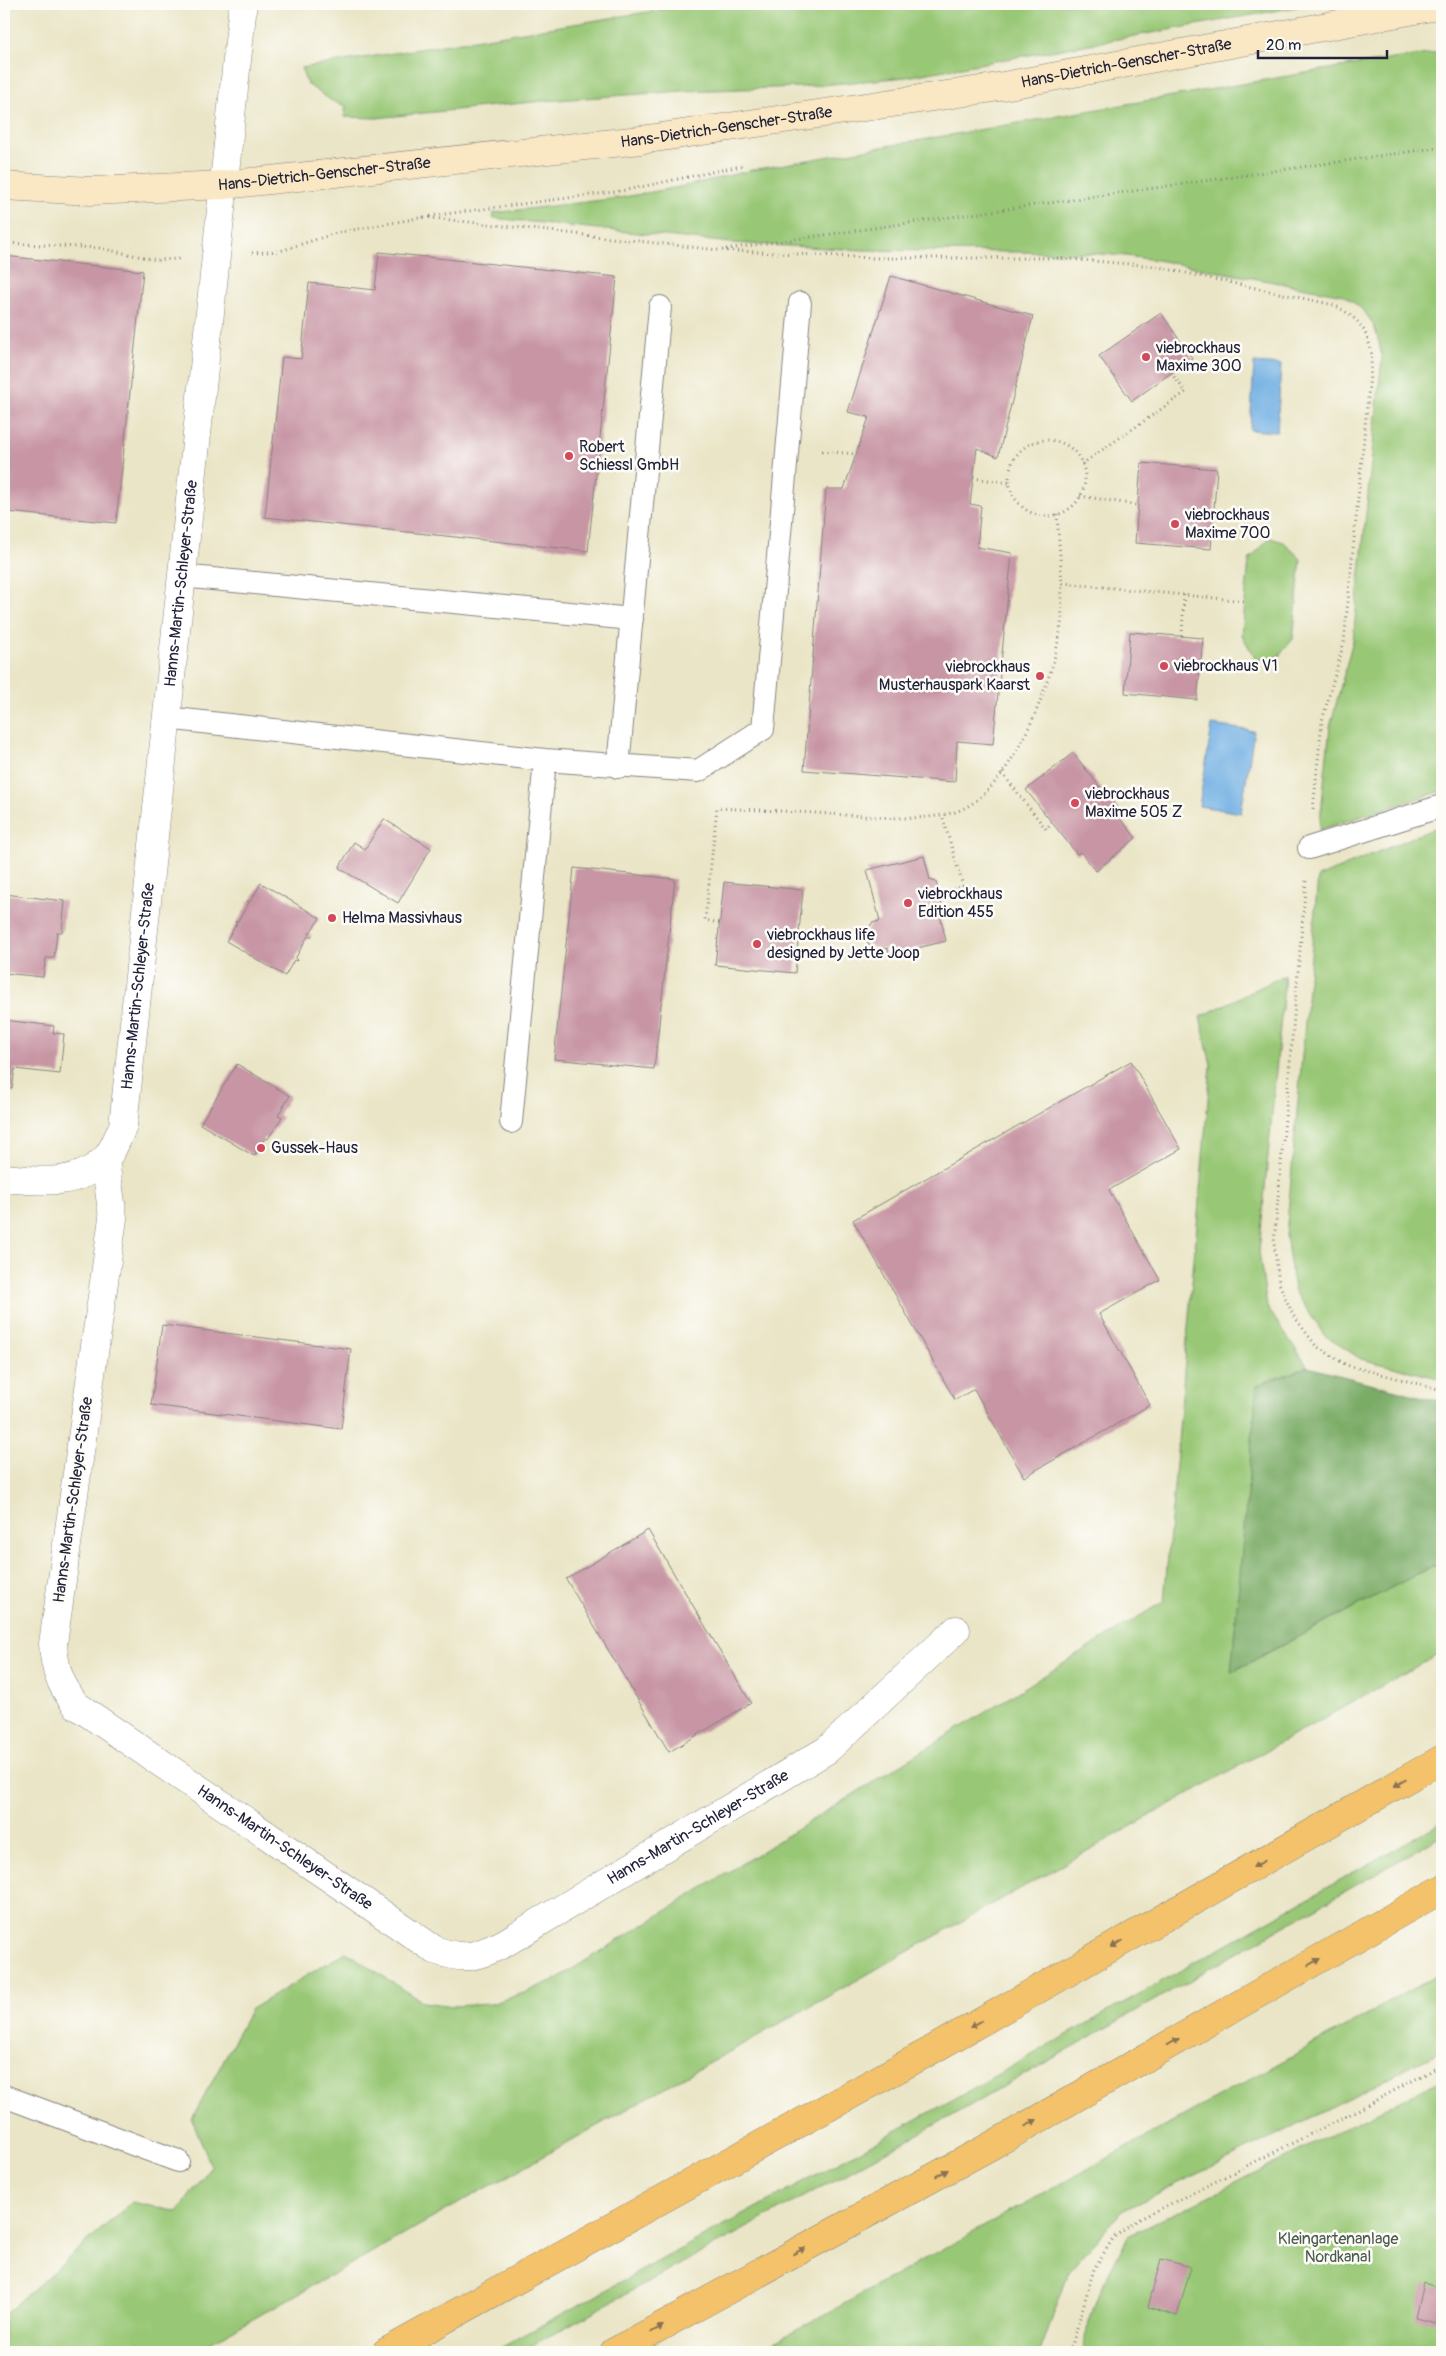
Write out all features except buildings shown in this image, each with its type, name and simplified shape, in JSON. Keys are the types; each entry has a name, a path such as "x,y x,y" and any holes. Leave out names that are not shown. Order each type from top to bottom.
{"highway":[{"path":"386,2352 930,2051 1442,1759"},
{"path":"614,2352 989,2147 1442,1888"}],"street":[{"name":"Hanns-Martin-Schleyer-Straße","path":"4,1178 44,1181 80,1177 105,1160 123,1126 243,4"},
{"name":"Hans-Dietrich-Genscher-Straße","path":"4,186 91,191 223,185 641,140 968,92 1442,5"},
{"name":"Hanns-Martin-Schleyer-Straße","path":"105,1160 113,1218 53,1644 55,1667 63,1689 76,1704 435,1950 456,1957 480,1954 503,1944 827,1750 956,1630"}],"lane":[{"path":"166,718 545,760 698,772 763,729 800,303"},
{"path":"618,767 660,307"},
{"path":"181,576 632,619"},
{"path":"511,1122 545,760"},
{"path":"1309,848 1442,806"},
{"path":"4,2096 178,2162"}],"path":[{"path":"718,250 1442,147"},
{"path":"621,191 424,217 718,250 874,258 1056,258 1154,266 1334,305 1352,315 1368,334 1372,356 1344,642 1322,721 1274,1243 1279,1283 1294,1316 1316,1346 1346,1365 1442,1390"},
{"path":"1082,464 1186,392 1170,373"},
{"path":"1054,440 1070,448 1082,464 1085,479 1080,496 1070,508 1057,514 1041,516 1026,510 1015,499 1008,483 1010,466 1020,451 1035,441 1054,440"},
{"path":"973,478 1008,483"},
{"path":"1080,496 1137,504"},
{"path":"719,923 705,920 717,808 890,818 942,815 956,812 972,804 1002,773 1036,713 1051,674 1061,630 1062,583 1057,514"},
{"path":"1062,583 1245,601"},
{"path":"1182,636 1184,596"},
{"path":"1002,773 1046,829 1052,822"},
{"path":"939,894 963,886 942,815"},
{"path":"1070,2352 1094,2270 1114,2237 1138,2220 1339,2120 1442,2065"}],"green space":[{"path":"679,4 1313,4 906,77 801,87 682,91 543,101 376,118 344,117 346,106 332,101 307,84 301,68 678,7"},
{"path":"1442,52 1442,791 1319,830 1330,727 1353,640 1382,358 1375,329 1371,321 1353,302 1343,295 1157,260 1126,256 1087,253 863,250 732,243 493,218 494,213 619,198 685,186 752,170 938,137 1351,65"},
{"path":"1270,538 1284,542 1301,559 1293,639 1278,657 1256,660 1242,635 1249,560"},
{"path":"1442,825 1442,1379 1361,1359 1324,1335 1294,1290 1286,1235 1318,877"},
{"path":"1285,975 1259,1252 1267,1307 1308,1367 1257,1385 1232,1672 1442,1561 1442,1652 194,2352 4,2352 4,2315 132,2202 178,2212 211,2166 192,2119 251,2009 346,1952 423,2002 453,2006 491,2004 524,1993 558,1978 1164,1601 1211,1065 1200,1017"},
{"path":"1308,1367 1442,1402 1442,1561 1231,1672 1257,1385"},
{"path":"1442,1822 1442,1836 973,2104 520,2352 493,2352 963,2094"},
{"path":"1442,1973 1442,2050 1353,2097 1122,2211 1069,2271 1040,2352 757,2352"},
{"name":"Kleingartenanlage Nordkanal","path":"1442,2080 1442,2352 1081,2352 1096,2299 1128,2236"}],"water":[{"path":"1254,363 1281,365 1277,432 1250,430"},
{"path":"1212,725 1254,731 1241,813 1199,806"}],"place":[{"name":"viebrockhaus Maxime 300","path":"1146,357"},
{"name":"Robert Schiessl GmbH","path":"569,456"},
{"name":"viebrockhaus Maxime 700","path":"1175,524"},
{"name":"viebrockhaus V1","path":"1164,666"},
{"name":"viebrockhaus Musterhauspark Kaarst","path":"1040,676"},
{"name":"viebrockhaus Maxime 505 Z","path":"1075,803"},
{"name":"viebrockhaus Edition 455","path":"908,903"},
{"name":"Helma Massivhaus","path":"332,918"},
{"name":"viebrockhaus life designed by Jette Joop","path":"757,944"},
{"name":"Gussek-Haus","path":"261,1148"}]}
